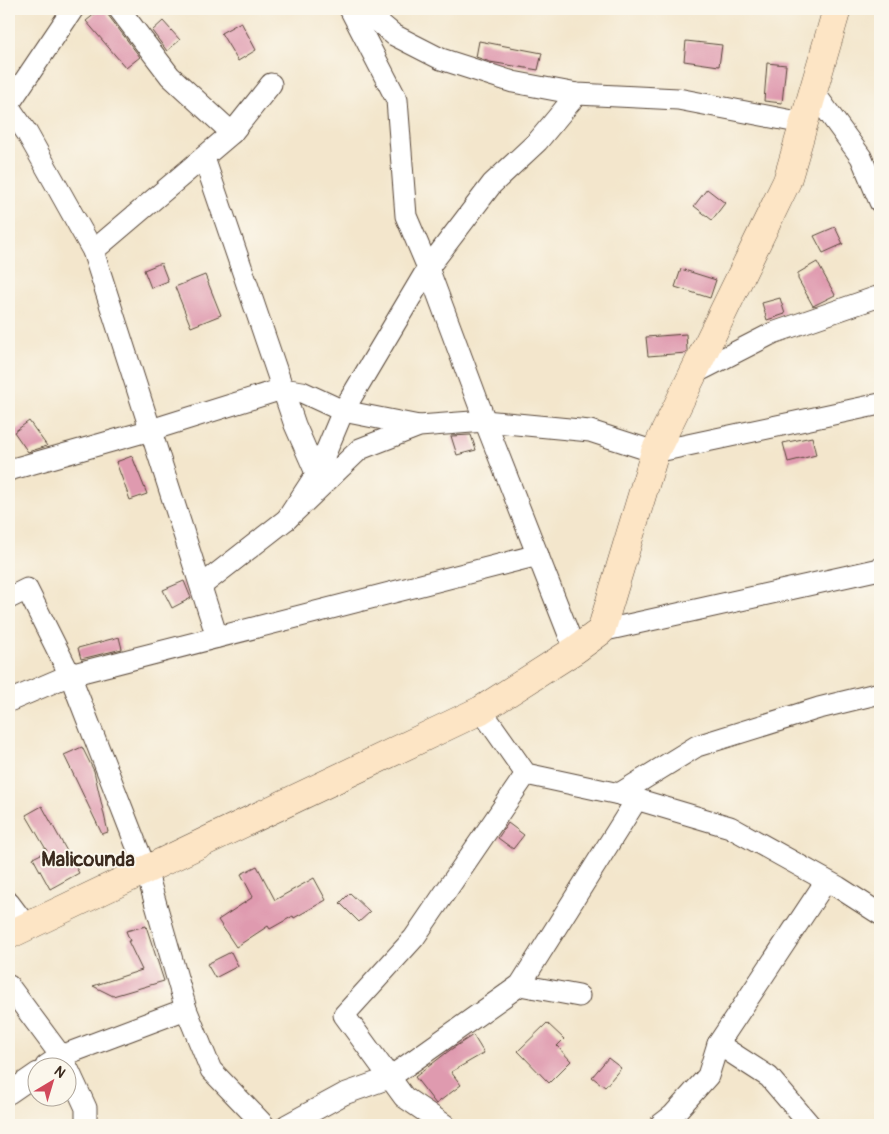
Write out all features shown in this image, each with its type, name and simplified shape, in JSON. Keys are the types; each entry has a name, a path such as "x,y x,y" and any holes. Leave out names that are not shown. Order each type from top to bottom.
{"main road":[{"path":"18,931 481,710 575,650 601,631 654,452 787,181 836,9"}],"street":[{"path":"73,9 9,106 27,133 93,251 217,637"},
{"path":"119,9 170,76 232,133"},
{"path":"350,9 397,100 406,216 428,268 485,421 575,650"},
{"path":"362,9 394,35 441,59 512,82 577,94 678,98 804,123"},
{"path":"93,251 232,133 271,84"},
{"path":"813,91 861,157 880,202"},
{"path":"319,481 343,411 428,268 492,184 538,141 577,94"},
{"path":"204,158 282,389 319,481"},
{"path":"693,374 773,334 880,296"},
{"path":"9,470 151,430 282,389 302,392 343,411 419,426 485,421 590,431 654,452 880,404"},
{"path":"201,586 288,519 319,481 360,449 419,426"},
{"path":"9,701 70,675 538,555"},
{"path":"601,631 880,569"},
{"path":"9,598 27,589 70,675 146,870 186,1009 211,1070 264,1125"},
{"path":"287,1125 344,1094 389,1078 520,985 628,796 697,746 819,708 880,693"},
{"path":"481,710 526,774 628,796 730,827 826,880 880,914"},
{"path":"445,1125 404,1097 344,1015 414,938 526,774"},
{"path":"660,1125 673,1114 708,1076 718,1044 826,880"},
{"path":"9,903 18,931"},
{"path":"520,985 579,996"},
{"path":"9,986 54,1056"},
{"path":"78,1057 186,1009"},
{"path":"718,1044 769,1076 810,1125"},
{"path":"9,1093 28,1079"},
{"path":"78,1095 86,1108 86,1125"}],"building":[{"path":"101,9 108,15 140,57 126,68 86,21"},
{"path":"163,21 180,40 167,51 152,31"},
{"path":"241,22 256,50 238,61 221,33"},
{"path":"479,41 542,53 538,70 490,62 476,57"},
{"path":"686,41 722,45 719,66 684,61"},
{"path":"767,63 786,65 782,103 764,101"},
{"path":"707,189 725,203 712,220 694,206"},
{"path":"835,227 843,244 823,253 814,236"},
{"path":"817,262 835,295 813,306 798,279 798,273"},
{"path":"161,263 168,281 151,288 144,270"},
{"path":"681,269 716,280 710,298 675,287"},
{"path":"205,275 221,315 191,327 175,287"},
{"path":"780,298 785,314 767,320 762,303"},
{"path":"686,334 686,353 648,356 646,337"},
{"path":"29,421 47,446 28,452 14,432"},
{"path":"471,435 476,450 457,455 451,436"},
{"path":"812,437 816,455 788,462 783,443"},
{"path":"132,456 147,494 130,500 116,462"},
{"path":"184,581 191,598 172,608 163,590"},
{"path":"119,637 122,649 81,659 78,648"},
{"path":"82,747 94,771 108,832 102,834 64,755"},
{"path":"42,806 79,873 50,889 33,858 47,851 26,815"},
{"path":"508,823 524,835 513,849 498,838"},
{"path":"257,866 275,900 314,878 326,900 270,929 268,926 236,947 218,920 253,897 241,874"},
{"path":"350,893 370,912 359,922 340,903"},
{"path":"146,926 164,981 113,996 93,986 142,970 128,941 130,941 126,931"},
{"path":"231,952 238,966 215,978 207,964"},
{"path":"547,1023 564,1039 557,1046 571,1061 549,1083 518,1051"},
{"path":"473,1035 484,1053 451,1072 461,1085 436,1104 415,1077"},
{"path":"608,1058 621,1068 605,1087 592,1077"}],"district":[{"name":"Malicounda","path":"88,859"}]}
